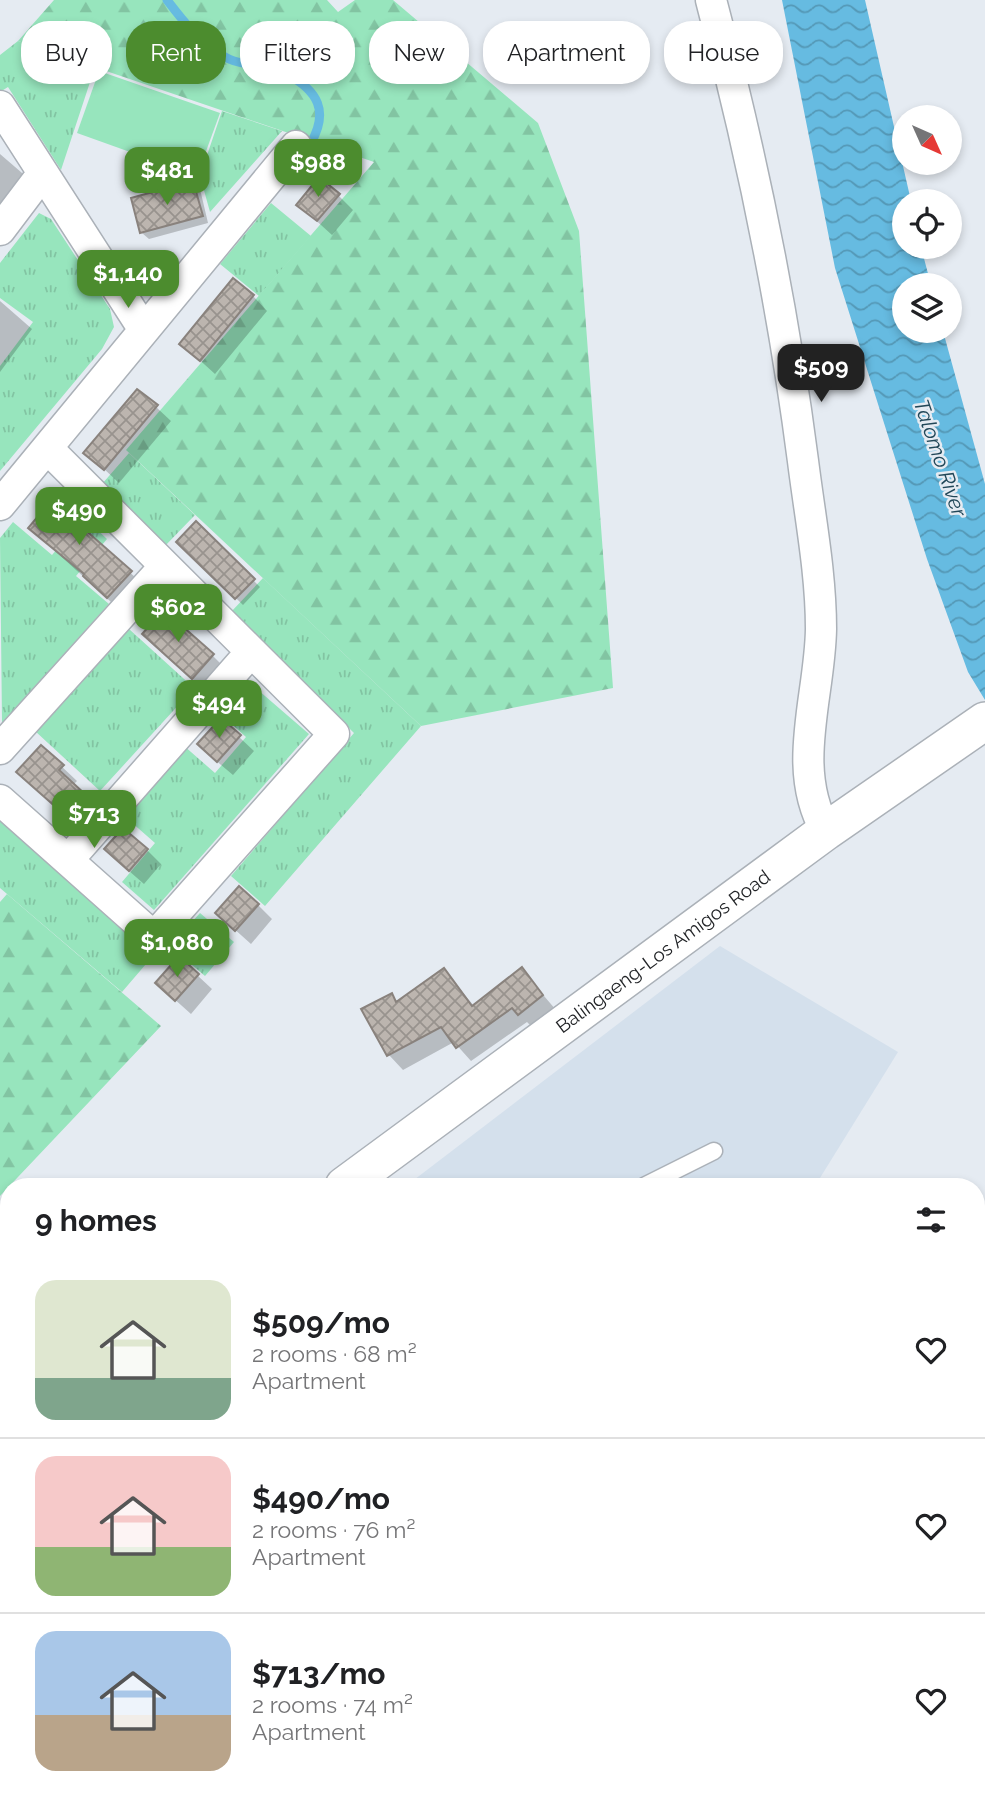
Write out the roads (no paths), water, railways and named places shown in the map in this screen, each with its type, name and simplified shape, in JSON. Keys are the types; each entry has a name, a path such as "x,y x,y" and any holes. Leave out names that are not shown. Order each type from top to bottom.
{"street":[{"path":"711,0 750,166 793,388 820,590 818,675 808,776 810,796 826,831"},
{"path":"0,106 144,330"},
{"path":"0,505 296,146"},
{"path":"0,230 43,173"},
{"path":"0,800 154,937 334,734 47,448"},
{"path":"0,750 165,566"},
{"path":"68,860 251,652"},
{"name":"Balingaeng-Los Amigos Road","path":"355,1178 826,831 985,721"}],"lane":[{"path":"660,1178 714,1151"}],"water":[{"name":"Talomo River","path":"782,0 865,0 892,118 892,175 905,175 908,189 892,189 892,259 924,259 928,273 892,273 892,343 946,343 985,484 985,700 968,672 927,559 835,268"}],"waterway":[{"path":"167,0 195,33 220,54 236,62 280,71 306,87 313,95 319,112 319,121 311,143"}]}
